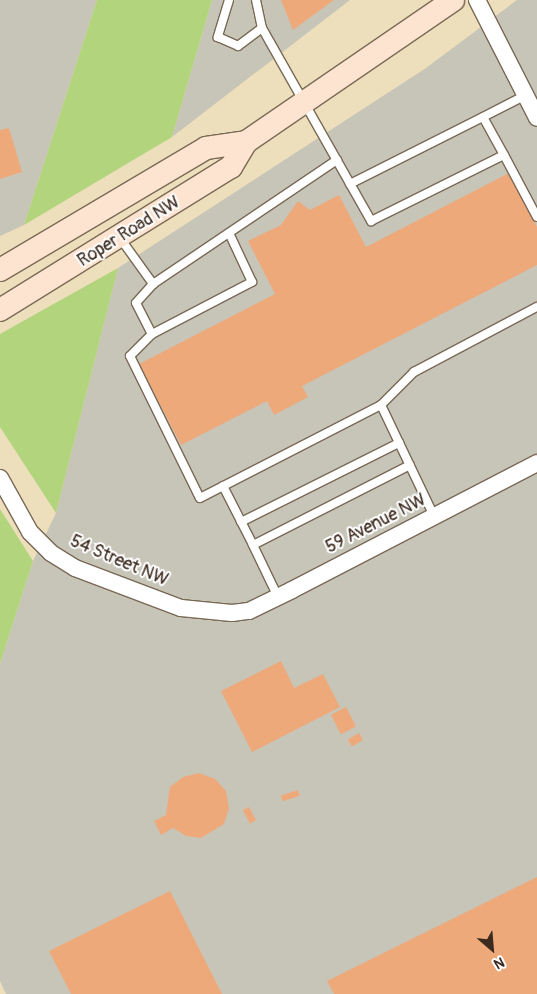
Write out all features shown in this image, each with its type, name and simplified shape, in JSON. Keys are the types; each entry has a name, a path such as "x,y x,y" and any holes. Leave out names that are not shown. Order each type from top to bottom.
{"main road":[{"name":"Roper Road NW","path":"0,310 231,167 246,142 453,0"},
{"name":"Roper Road NW","path":"0,270 206,148 246,142"}],"street":[{"path":"477,0 537,118"},
{"name":"59 Avenue NW","path":"232,613 250,611 537,463"},
{"name":"54 Street NW","path":"0,478 30,532 51,553 75,568 181,608 232,613"}],"lane":[{"path":"229,0 218,37 238,46 262,28"},
{"path":"256,0 262,28 371,220 504,155"},
{"path":"350,184 526,95"},
{"path":"484,117 537,217"},
{"path":"152,334 136,304 154,284 337,160"},
{"path":"229,233 252,282 152,334 130,356 200,498 381,405 414,372 537,307"},
{"path":"120,237 154,284"},
{"path":"381,405 434,516"},
{"path":"241,522 398,443"},
{"path":"253,545 410,466"},
{"path":"224,486 278,597"}],"shaded area":[{"path":"0,0 97,0 24,225 0,236"},
{"path":"212,0 350,0 172,137"},
{"path":"517,0 537,0 537,994 6,994 0,981 0,664 33,561 56,513 118,268 426,68"}],"green space":[{"path":"97,0 212,0 172,137 24,225"},
{"path":"118,268 56,513 0,427 0,334"},
{"path":"0,509 33,561 0,664"}],"building":[{"path":"281,0 334,0 293,30"},
{"path":"9,128 22,172 0,179 0,130"},
{"path":"509,173 537,227 537,265 302,386 308,397 274,415 267,401 181,445 139,364 275,294 248,241 281,225 298,201 310,210 339,195 366,247"},
{"path":"281,661 294,688 323,674 340,707 252,752 221,691"},
{"path":"346,707 356,727 341,734 331,715"},
{"path":"359,733 363,740 352,746 348,740"},
{"path":"199,773 215,779 226,791 229,808 224,824 201,838 186,836 173,828 161,835 154,821 166,815 170,787 183,777"},
{"path":"298,790 300,796 283,801 281,796"},
{"path":"249,807 256,820 250,824 243,810"},
{"path":"537,877 537,994 334,994 327,981"},
{"path":"170,891 222,994 71,994 49,951"}]}
